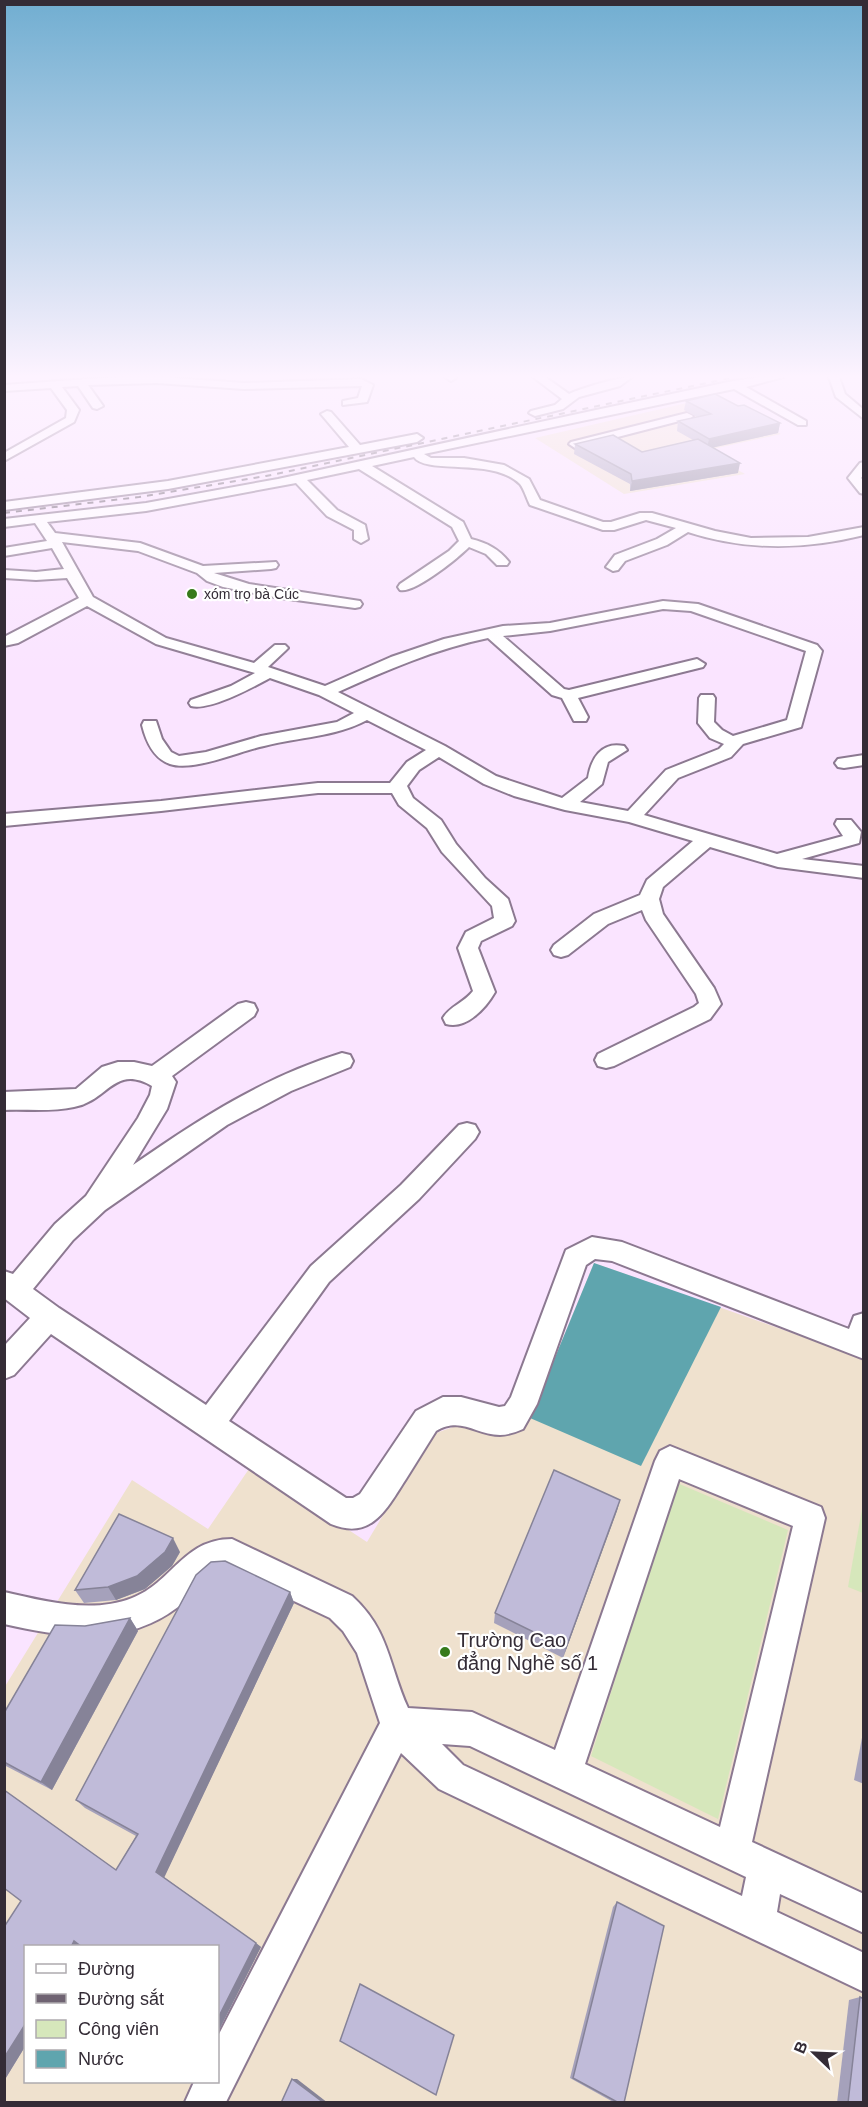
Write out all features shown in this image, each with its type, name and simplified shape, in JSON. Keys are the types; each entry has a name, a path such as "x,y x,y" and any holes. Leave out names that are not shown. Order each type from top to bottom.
{"street":[{"path":"4,506 168,485 219,475"},
{"path":"4,523 146,507 316,475"},
{"path":"379,475 458,525 466,542 493,552 502,562"},
{"path":"513,475 525,482 535,502 607,528 643,516 715,536 782,543 814,541 864,531"},
{"path":"856,475 854,478 864,490"},
{"path":"299,479 332,513 360,528 362,539"},
{"path":"38,519 66,556 72,573 87,600 161,641 325,692 439,750 490,780 520,792 565,805 632,817 778,861 864,872"},
{"path":"613,567 620,558 662,543 686,527"},
{"path":"4,552 53,540 140,547 202,570 272,565"},
{"path":"405,587 454,554 466,542"},
{"path":"202,570 207,577 232,586 355,604"},
{"path":"4,574 36,576 72,573"},
{"path":"4,642 13,640 87,600"},
{"path":"325,692 427,649 496,633 550,627 663,605 678,604 693,607 812,648 814,651 798,721 732,742 725,753 667,778 632,817"},
{"path":"496,633 495,637 558,692 568,695 698,664"},
{"path":"197,703 237,689 262,671 280,648"},
{"path":"568,695 580,717"},
{"path":"706,698 706,723 716,734 732,742"},
{"path":"150,725 154,739 165,756 177,761 208,757 235,748 342,726 368,713"},
{"path":"332,739 355,735 387,723"},
{"path":"204,774 232,763 240,755 235,748"},
{"path":"398,786 408,770 439,750"},
{"path":"565,805 596,780 597,763 600,758 618,750"},
{"path":"844,763 864,760"},
{"path":"4,820 161,806 318,788 398,786"},
{"path":"398,786 405,801 434,824 449,848 478,882 501,904 506,921 473,937 468,948 484,992 476,1003 454,1018"},
{"path":"778,861 852,839 852,832 844,824"},
{"path":"606,1060 702,1013 710,1004 706,993 653,915 649,899 654,884 706,840"},
{"path":"561,950 601,919 649,899"},
{"path":"155,1076 246,1010"},
{"path":"342,1061 283,1084 219,1118 96,1203 10,1286 49,1317 342,1513 356,1514 371,1505 426,1421 443,1411 461,1411 499,1421 513,1419 523,1404 575,1258 592,1248 613,1250 862,1339"},
{"path":"4,1101 83,1096 106,1076 117,1071 133,1070 155,1076 164,1082 164,1092 152,1115 103,1186 96,1203"},
{"path":"209,1424 320,1274 410,1192 467,1132"},
{"path":"4,1366 49,1317"},
{"path":"566,1773 670,1461 810,1518 732,1851"},
{"path":"4,1608 48,1617 96,1621 116,1619 137,1612 175,1590 196,1565 207,1558 220,1554 232,1555 341,1607 355,1619 367,1635 385,1695 398,1724 452,1777 864,1973"},
{"path":"398,1724 472,1729 864,1914"},
{"path":"219,2075 398,1724"},
{"path":"756,1923 766,1868"},
{"path":"205,2103 215,2083"}],"shaded area":[{"path":"594,475 737,475 624,494"},
{"name":"Trường Cao đẳng Nghề số 1","path":"594,1263 863,1358 863,2102 5,2102 4,1688 132,1480 208,1529 251,1466 367,1542 428,1440 436,1433 456,1426 491,1434 522,1426 530,1418"}],"green space":[{"path":"677,1483 788,1530 718,1819 591,1756"},
{"path":"863,1504 864,1593 848,1587"}],"water":[{"path":"594,1263 721,1307 641,1466 530,1418"}],"building":[{"path":"631,475 666,475 632,481"},
{"path":"554,1470 620,1500 566,1648 495,1613"},
{"path":"119,1514 173,1538 165,1552 137,1576 108,1587 75,1590"},
{"path":"225,1561 290,1592 156,1872 256,1943 219,2016 219,1945 79,1945 74,1941 72,1945 24,1945 24,2026 4,2058 4,1927 21,1901 4,1888 4,1790 116,1870 138,1834 76,1800 196,1575 211,1562"},
{"path":"130,1618 41,1782 4,1762 4,1713 55,1625 85,1626"},
{"path":"617,1902 664,1926 624,2103 619,2103 573,2078"},
{"path":"360,1984 454,2035 436,2095 340,2041"},
{"path":"860,1997 864,1999 864,2103 848,2103"},
{"path":"292,2079 324,2103 281,2103"}],"railway":[{"path":"4,513 139,497 269,475"}],"place":[{"name":"xóm trọ bà Cúc","path":"192,594"},
{"name":"Trường Cao đẳng Nghề số 1","path":"445,1652"}]}
